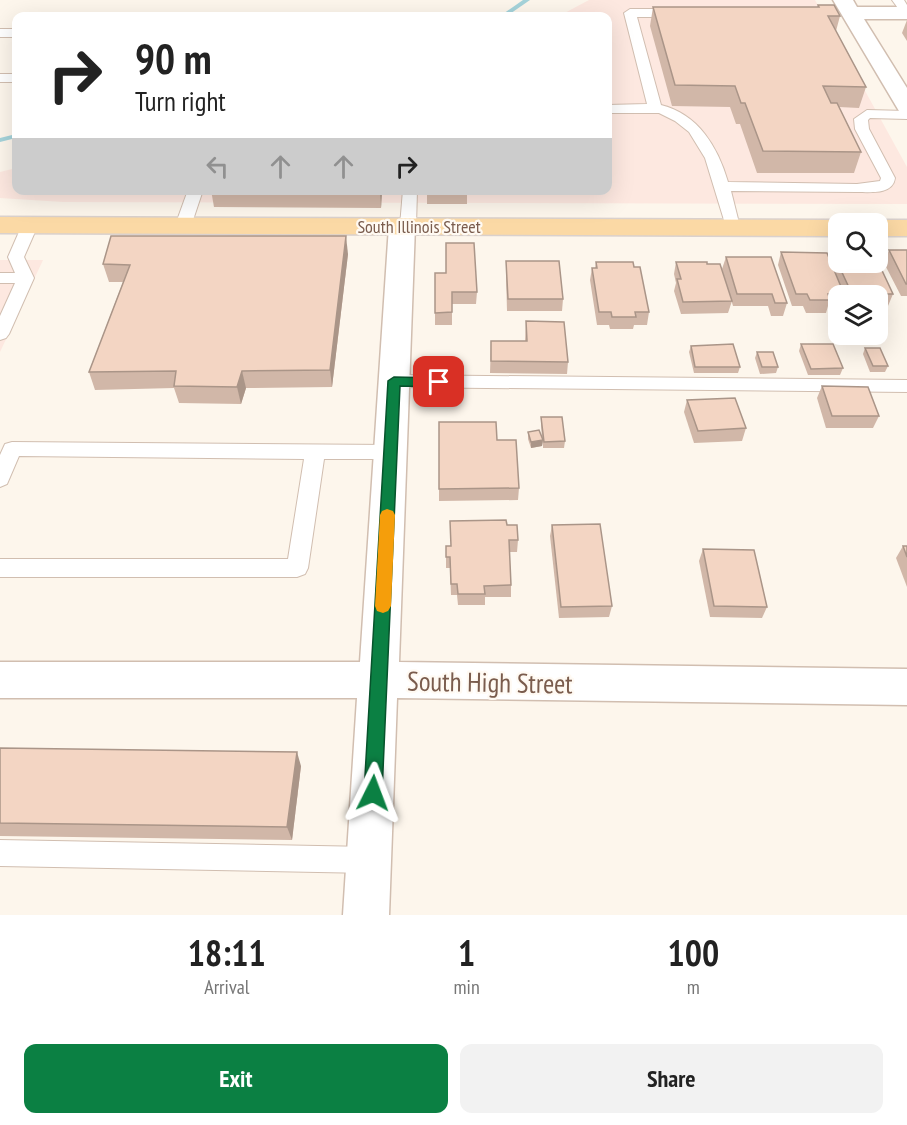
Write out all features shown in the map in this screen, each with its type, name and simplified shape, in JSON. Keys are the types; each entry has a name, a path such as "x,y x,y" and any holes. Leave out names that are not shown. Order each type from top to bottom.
{"main road":[{"name":"South Illinois Street","path":"0,225 828,228"},
{"path":"888,228 907,228"}],"street":[{"path":"845,9 907,13"},
{"path":"845,9 907,107"},
{"path":"366,915 394,381 405,226"},
{"name":"South High Street","path":"0,680 379,680 907,687"}],"lane":[{"path":"898,0 907,13"},
{"path":"656,109 630,6 688,13"},
{"path":"722,186 857,188 887,184 888,178 862,129 861,118 867,114 907,107"},
{"path":"612,109 662,109 694,126 716,164 732,228"},
{"path":"183,226 194,195"},
{"path":"405,226 409,195"},
{"path":"26,278 16,257 30,225"},
{"path":"0,278 26,278"},
{"path":"0,334 26,278"},
{"path":"394,381 907,386"},
{"path":"0,479 12,449 391,452"},
{"path":"0,568 297,568 315,451"},
{"path":"0,853 369,860"}],"shaded area":[{"path":"589,0 815,0 907,167 907,204 63,202 0,198 0,172 12,169 12,195 612,195 612,12 566,12"},
{"path":"0,260 43,260 0,352"}],"building":[{"path":"818,5 834,5 840,16 828,16 866,87 823,86 831,103 837,103 861,152 763,151 745,103 741,103 735,86 675,85 653,7 819,7"},
{"path":"111,236 346,236 330,370 242,371 237,387 174,386 176,371 89,372 130,265 103,264"},
{"path":"446,243 474,243 477,292 452,292 452,312 435,313 435,273 446,273"},
{"path":"889,250 907,250 907,284 906,284"},
{"path":"781,252 827,253 828,273 835,273 840,285 828,285 828,300 810,300 807,294 796,294"},
{"path":"726,257 771,257 787,303 775,303 772,294 737,294"},
{"path":"506,261 559,261 563,299 508,299"},
{"path":"596,262 633,262 634,267 640,267 649,312 635,312 636,317 612,317 611,312 599,312 592,268 597,268"},
{"path":"676,262 720,264 732,301 683,302 677,279 681,279"},
{"path":"842,273 883,273 893,294 888,294 888,285 848,285"},
{"path":"526,321 564,322 568,362 491,361 491,341 527,341"},
{"path":"733,344 740,367 695,367 691,346"},
{"path":"801,344 833,345 843,368 811,369"},
{"path":"865,348 880,348 888,366 873,366"},
{"path":"757,352 773,352 778,367 762,367"},
{"path":"822,386 868,387 879,416 832,416"},
{"path":"735,398 746,428 698,431 687,400"},
{"path":"541,417 562,417 565,441 544,442"},
{"path":"439,422 496,422 497,440 516,440 519,488 439,489"},
{"path":"539,430 543,440 531,442 528,432"},
{"path":"506,520 507,525 517,525 518,540 509,540 511,585 484,586 485,594 458,594 457,584 451,584 450,557 446,557 446,546 451,546 450,521"},
{"path":"600,524 612,606 561,607 552,525"},
{"path":"703,549 754,550 767,607 714,606"},
{"path":"0,748 297,752 287,827 0,823"}],"waterway":[{"path":"509,12 527,0"},
{"path":"0,140 12,137"}],"slow traffic":[{"path":"383,606 387,515"}],"route":[{"path":"373,793 394,381 439,382"}]}
